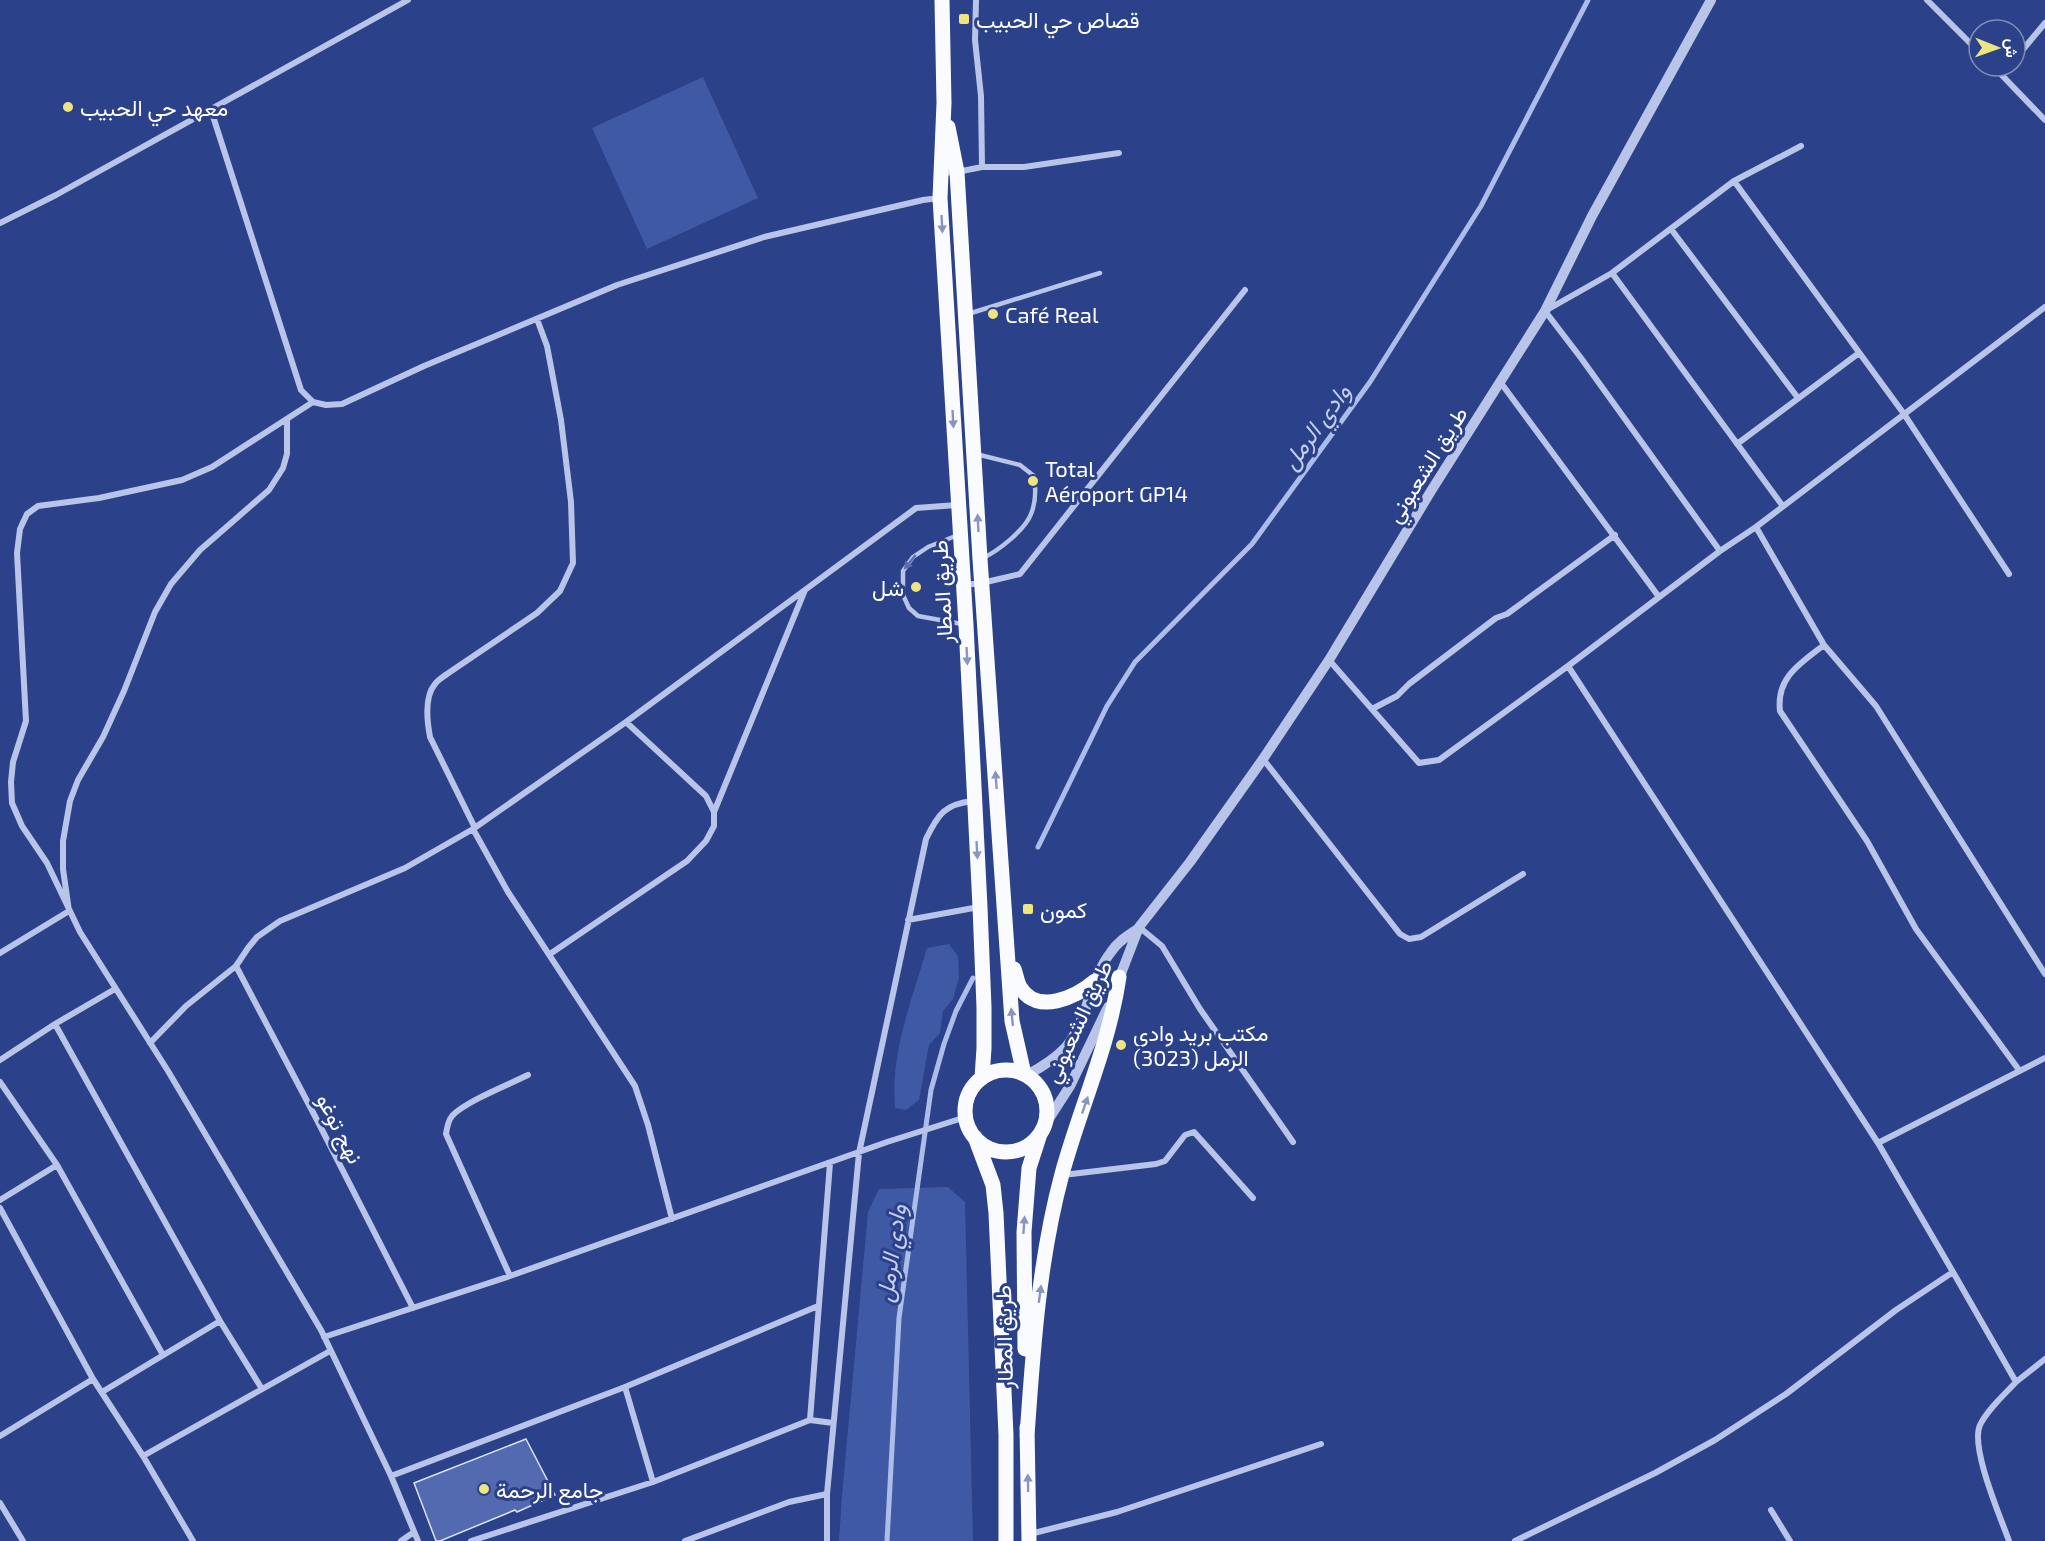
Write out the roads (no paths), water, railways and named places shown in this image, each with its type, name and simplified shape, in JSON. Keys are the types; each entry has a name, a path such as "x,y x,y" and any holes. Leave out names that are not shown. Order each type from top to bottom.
{"main road":[{"name":"طريق المطار","path":"942,0 944,103 940,198 966,625 980,907 984,1007 982,1078"},
{"name":"طريق المطار","path":"944,103 957,172 980,559 1012,1021 1025,1075"},
{"path":"1008,946 1020,987 1038,1001 1061,1000 1079,993 1095,981"},
{"path":"1027,1436 1038,1313 1053,1213 1062,1175 1109,1032 1119,977"},
{"path":"1002,1070 1025,1075 1038,1085 1045,1099 1047,1114 1042,1131 1026,1146 1008,1152 984,1145 969,1128 966,1117 968,1095 982,1078 1002,1070"},
{"name":"طريق المطار","path":"1029,1537 1024,1232 1029,1168 1042,1131"},
{"name":"طريق المطار","path":"975,1137 993,1185 996,1213 1006,1435 1006,1541"}],"street":[{"path":"0,223 212,110 408,0"},
{"path":"976,0 975,40 981,96 982,167"},
{"name":"طريق الشعبوني","path":"1025,1075 1053,1059 1065,1048 1081,1020 1095,981 1111,951 1139,927 1190,862 1329,660 1431,491 1545,311 1592,216 1711,0"},
{"path":"1927,0 1967,40"},
{"path":"2027,45 2045,23"},
{"path":"2005,78 2045,120"},
{"path":"212,110 301,390 313,402 326,405 342,404 424,366 617,285 764,237 818,223 940,198"},
{"path":"1720,551 1545,311 1612,273 1734,181 1801,146"},
{"path":"940,173 982,167 1024,167 1119,153"},
{"path":"1734,181 1904,414 2009,574"},
{"path":"1671,230 1798,399"},
{"path":"1612,273 1782,506"},
{"path":"963,585 1020,574 1245,290"},
{"path":"1329,660 1419,763 1438,760 1756,526 2045,307"},
{"path":"537,319 547,346 561,420 571,502 573,563 561,591 537,613 435,684 430,693 427,722 430,737 474,829 508,892 635,1086 648,1125 672,1219"},
{"path":"1737,444 1860,353"},
{"path":"1501,382 1659,597"},
{"path":"313,402 212,467 182,480 99,498 38,506 27,514 20,529 16,553 26,721 14,762 11,782 12,803 22,826 47,863 69,911 324,1337 391,1476 418,1541"},
{"path":"69,911 63,869 63,841 70,801 78,780 103,737 155,612 167,590 201,550 269,490 283,468 287,454 287,420"},
{"path":"150,1043 186,1006 236,966 257,937 280,921 405,868 474,829 626,722 916,508 958,505"},
{"path":"1756,526 1824,645 1876,706 2045,974"},
{"path":"1372,709 1397,696 1409,684 1486,625 1507,614 1615,535"},
{"path":"550,954 687,861 706,841 714,825 714,812 806,590"},
{"path":"1824,645 1788,674 1779,702 1780,711 1867,842 1916,929 2019,1070"},
{"path":"1568,666 1878,1143 2016,1382"},
{"path":"626,722 706,795 714,812"},
{"path":"1263,759 1400,934 1409,939 1421,937 1443,925 1523,874"},
{"path":"827,1541 827,1494 859,1153 926,839 935,820 944,810 957,802 974,801"},
{"path":"908,920 980,907"},
{"path":"0,953 69,911"},
{"path":"1139,927 1162,946 1200,1009 1293,1142"},
{"name":"طريق الشعبوني","path":"1042,1131 1082,1064 1139,927"},
{"name":"نهج توغو","path":"236,966 413,1308"},
{"path":"0,1060 115,989"},
{"path":"55,1024 220,1321 262,1389"},
{"path":"1878,1143 2045,1058"},
{"path":"510,1276 446,1134 448,1123 453,1115 528,1074"},
{"path":"0,1082 57,1165 163,1355"},
{"path":"324,1337 510,1276 966,1117"},
{"path":"1062,1175 1166,1161 1185,1136 1194,1132 1253,1198"},
{"path":"810,1420 830,1163"},
{"path":"0,1200 57,1165"},
{"path":"0,1208 93,1379 194,1541"},
{"path":"1515,1541 1655,1473 1715,1440 1786,1394 1896,1310 1953,1272"},
{"path":"391,1476 626,1388 818,1306"},
{"path":"102,1392 220,1321"},
{"path":"142,1456 330,1351"},
{"path":"2008,1541 1979,1453 1977,1434 1984,1418 2016,1382 2045,1359"},
{"path":"0,1436 93,1379"},
{"path":"626,1388 653,1482"},
{"path":"471,1541 653,1482 810,1420 833,1423"},
{"path":"1029,1537 1117,1512 1321,1444"},
{"path":"685,1541 789,1503 827,1494"},
{"path":"0,1503 23,1541"},
{"path":"1771,1510 1790,1541"},
{"path":"401,1541 414,1532"}],"lane":[{"path":"966,315 1100,273"},
{"path":"974,453 1020,465 1034,477 1036,491 1031,515 1017,532 994,553 980,559"},
{"path":"960,534 928,547 913,557 903,571 903,595 909,608 918,616 966,625"}],"waterway":[{"name":"وادي الرمل","path":"1038,847 1107,706 1135,662 1252,544 1370,382 1481,206 1588,0"},
{"name":"وادي الرمل","path":"887,1541 899,1318 931,1090 956,1011 973,978"}],"place":[{"name":"قصاص حي الحبيب","path":"964,19"},
{"name":"معهد حي الحبيب","path":"68,107"},
{"name":"Café Real","path":"993,314"},
{"name":"Total Aéroport GP14","path":"1033,481"},
{"name":"شل","path":"916,587"},
{"name":"كمون","path":"1028,909"},
{"name":"مكتب بريد وادي الرمل (3023)","path":"1121,1045"},
{"name":"جامع الرحمة","path":"484,1489"}]}
